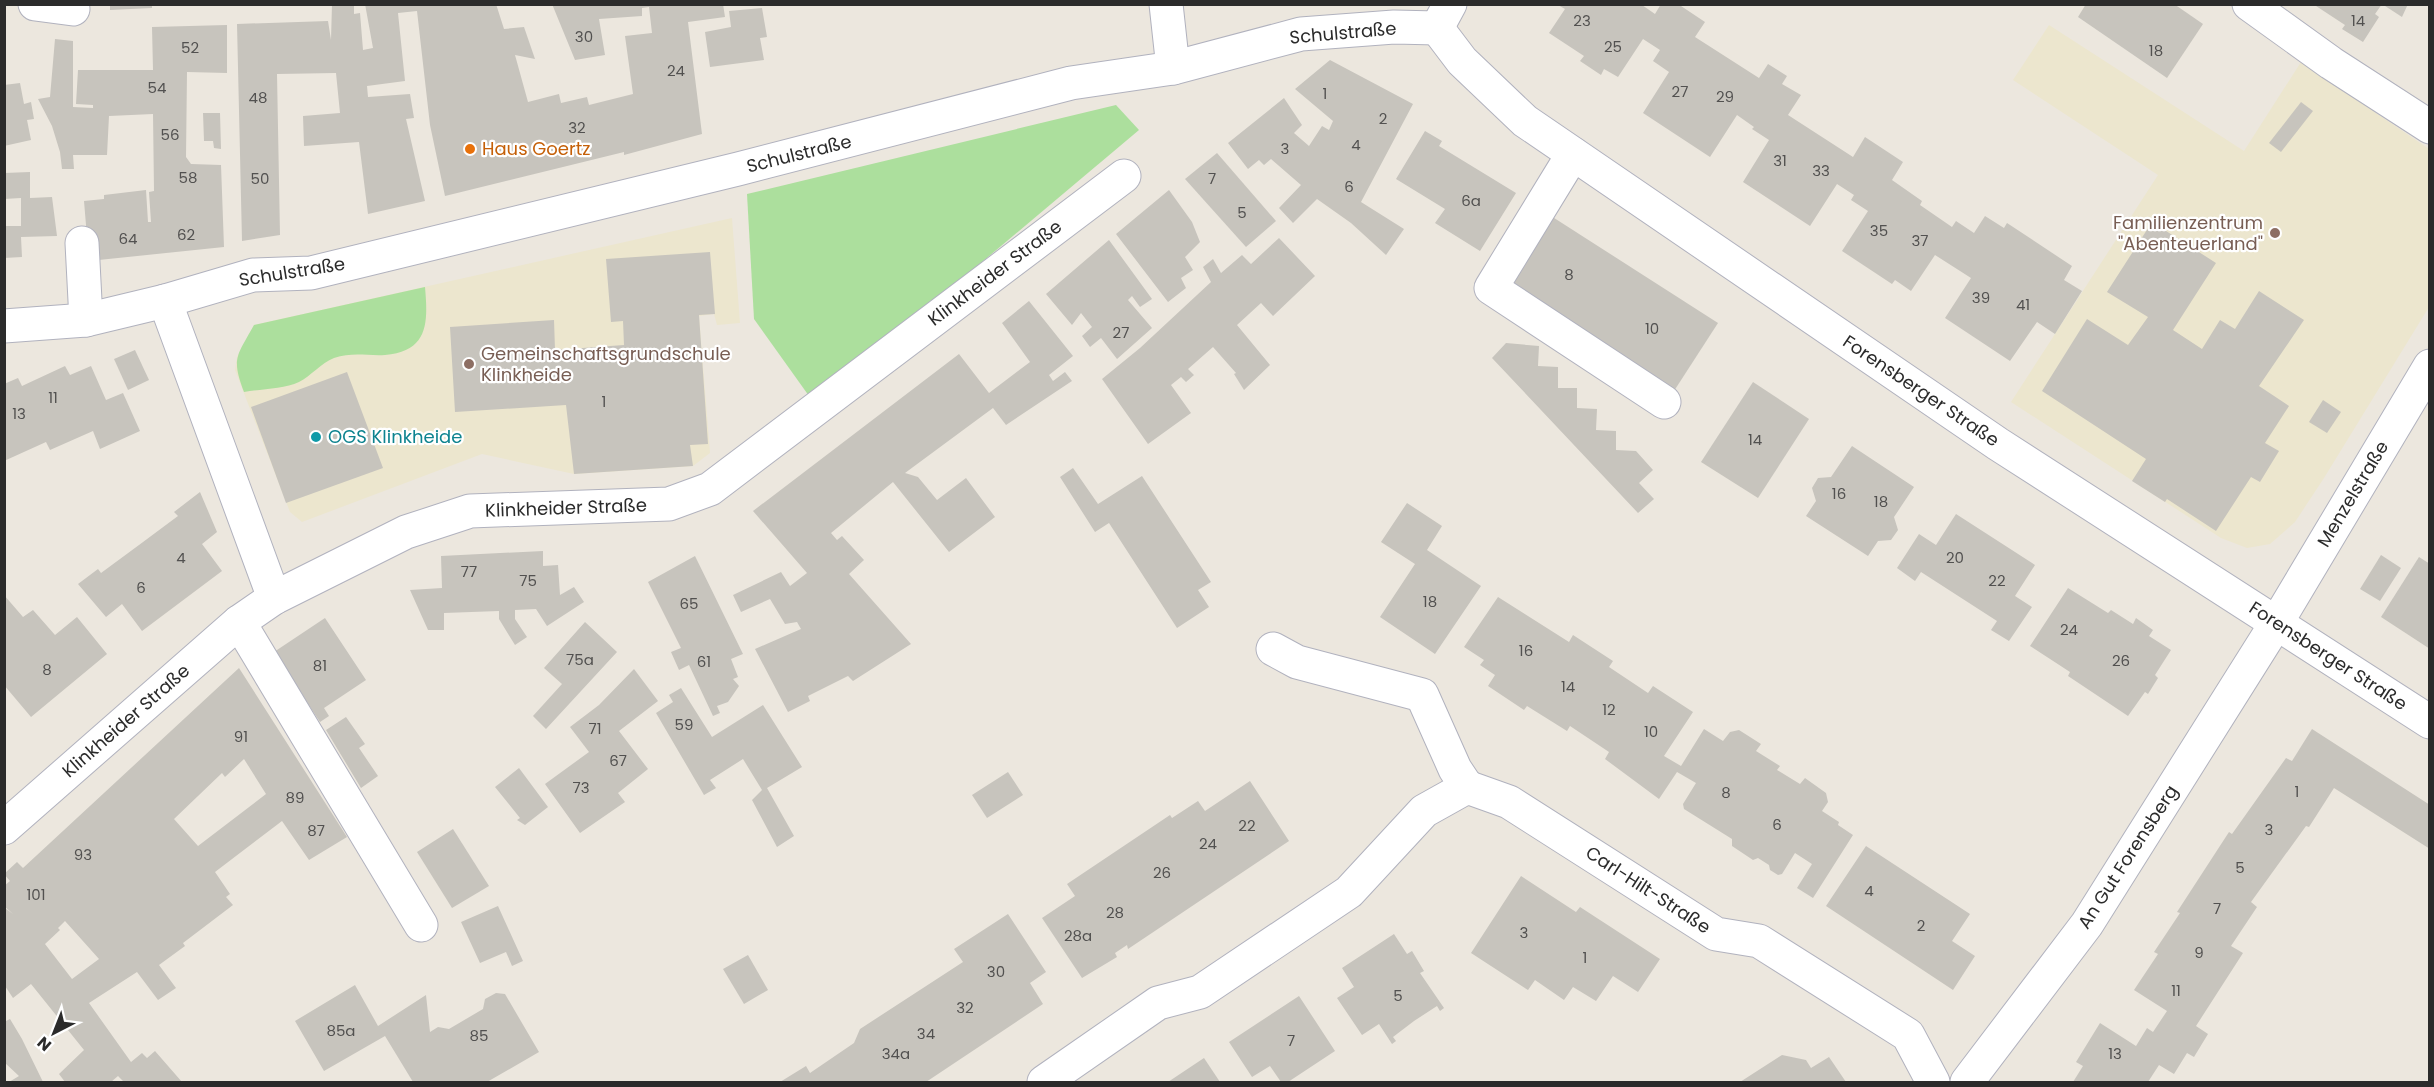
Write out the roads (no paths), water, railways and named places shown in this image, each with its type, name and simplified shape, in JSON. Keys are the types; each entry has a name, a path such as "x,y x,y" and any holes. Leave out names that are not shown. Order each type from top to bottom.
{"street":[{"path":"35,4 73,9"},
{"path":"1166,4 1173,68"},
{"path":"2249,4 2331,63 2430,127"},
{"name":"Schulstraße","path":"4,326 86,320 165,301 253,275 311,273 738,169 1071,83 1173,68 1301,34 1394,27 1443,16"},
{"name":"Forensberger Straße","path":"1443,16 1462,61 1526,121 1998,444 2430,722"},
{"path":"1573,154 1491,288 1664,402"},
{"name":"Klinkheider Straße","path":"4,828 239,622 274,598 406,532 470,511 669,504 710,489 1124,176"},
{"path":"82,243 86,320"},
{"path":"165,301 274,598"},
{"name":"Menzelstraße","path":"2277,622 2430,366"},
{"path":"239,622 421,925"},
{"name":"An Gut Forensberg","path":"1967,1083 2087,924 2277,622"},
{"path":"1044,1083 1158,1003 1200,992 1349,892 1424,811 1467,787 1455,769 1422,695 1297,662 1274,650"},
{"name":"Carl-Hilt-Straße","path":"1467,787 1509,802 1716,934 1759,941 1908,1035 1933,1083"}],"place":[{"name":"Haus Goertz","path":"470,149"},
{"name":"Familienzentrum \"Abenteuerland\"","path":"2275,233"},
{"name":"Gemeinschaftsgrundschule Klinkheide","path":"469,364"},
{"name":"OGS Klinkheide","path":"316,437"}]}
